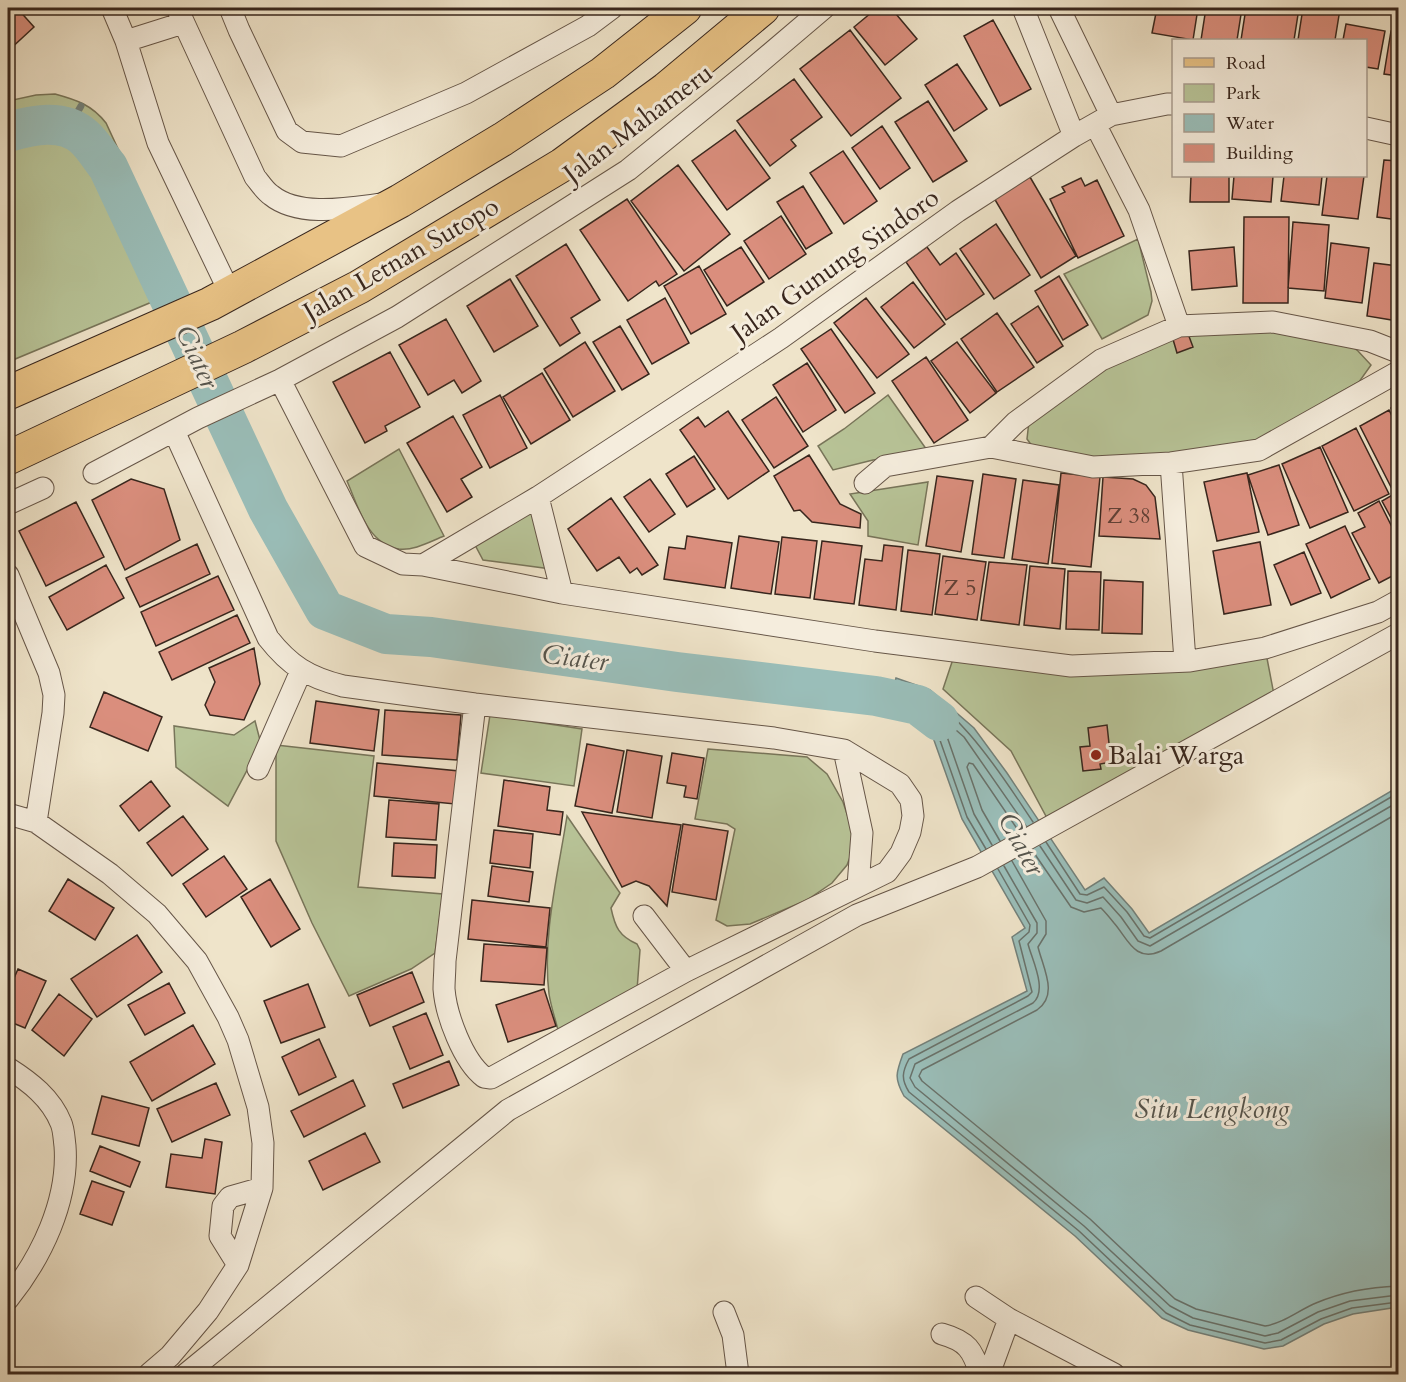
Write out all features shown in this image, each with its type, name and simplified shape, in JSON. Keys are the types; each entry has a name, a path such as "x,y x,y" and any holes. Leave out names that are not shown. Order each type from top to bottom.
{"main road":[{"name":"Jalan Letnan Sutopo","path":"8,393 220,298 400,201 503,139 603,73 685,8"},
{"name":"Jalan Letnan Sutopo","path":"8,458 243,347 359,287 562,165 666,89 763,8"}],"street":[{"path":"112,8 126,41 158,143 220,298"},
{"path":"230,8 287,132 302,142 341,146 466,93 588,26 612,8"},
{"name":"Jalan Mahameru","path":"94,473 198,418 280,380 397,317 628,170 752,70 824,8"},
{"path":"1023,8 1074,136"},
{"path":"1059,8 1138,210 1179,326"},
{"path":"126,41 180,15 255,177 272,196 293,206 322,210 400,201"},
{"name":"Jalan Gunung Sindoro","path":"423,565 538,497 782,338 958,211 1074,136 1103,120 1172,104"},
{"path":"1367,128 1398,135"},
{"path":"991,447 1016,422 1101,360 1179,326 1273,322 1370,341 1398,352"},
{"path":"865,483 885,466 991,447 1086,466 1172,463 1259,450 1398,372"},
{"path":"280,380 365,546 403,564 423,565 562,593 874,641 1071,666 1185,661 1265,648 1378,612 1398,601"},
{"path":"174,431 268,638 283,657 301,671 343,686 475,704 774,738 844,750 900,784 911,800 910,832 901,853 887,872 686,971 491,1078 482,1076 472,1065 453,1028 444,990 445,961 475,704"},
{"path":"1172,463 1185,661"},
{"path":"8,504 43,488"},
{"path":"538,497 562,593"},
{"path":"8,574 49,673 54,695 36,822"},
{"path":"186,1374 508,1110 857,915 977,867 1398,634"},
{"path":"258,769 301,671"},
{"path":"844,750 862,833 858,886"},
{"path":"8,814 36,822 110,874 157,914 197,961 228,1017 238,1040 258,1107 263,1143 262,1188 238,1265 208,1311 170,1356 149,1374"},
{"path":"644,916 686,971"},
{"path":"8,1068 24,1078 54,1108 63,1126 65,1151 62,1191 54,1217 26,1275 8,1299"},
{"path":"238,1265 220,1236 223,1206 230,1197 262,1188"},
{"path":"976,1297 1009,1318 1114,1374"},
{"path":"724,1312 733,1335 738,1374"},
{"path":"988,1374 1009,1318"},
{"path":"942,1335 957,1338 964,1344 972,1353 980,1374"}],"green space":[{"path":"55,94 84,104 106,123 183,289 8,362 8,101 36,95"},
{"path":"1138,239 1151,292 1152,301 1148,315 1102,339 1064,274"},
{"path":"1179,326 1334,334 1358,351 1371,365 1359,382 1330,398 1259,450 1086,466 1035,450 1027,439 1029,421 1048,398"},
{"path":"888,395 929,453 873,460 833,470 818,446"},
{"path":"399,449 444,536 411,549 388,546 371,532 347,481"},
{"path":"928,482 918,545 868,536 868,521 850,494"},
{"path":"534,508 559,570 483,560 474,543"},
{"path":"1265,648 1276,705 1047,818 1011,751 943,689 955,653 1190,661"},
{"path":"490,715 582,729 574,786 481,773"},
{"path":"255,721 261,744 228,806 176,767 174,726 234,735"},
{"path":"276,745 374,756 358,887 443,894 435,953 411,969 349,996 312,923 276,841"},
{"path":"708,749 807,757 827,774 843,802 853,832 852,852 847,865 832,883 807,900 750,924 727,926 716,920 735,829 727,824 695,819"},
{"path":"567,816 620,893 611,908 614,921 622,934 637,944 640,950 637,990 559,1034 549,994 547,972 549,927"}],"water":[{"name":"Situ Lengkong","path":"896,678 930,690 974,728 1085,890 1104,878 1132,909 1149,933 1398,787 1398,1307 1353,1314 1324,1324 1283,1346 1264,1349 1188,1330 1162,1318 1075,1236 904,1096 897,1075 903,1054 1027,991 1012,937 1025,928 962,819 930,729 909,713 887,712"}],"building":[{"path":"8,8 17,8 34,27 8,51"},
{"path":"877,8 891,8 917,39 885,65 854,27"},
{"path":"1157,8 1198,8 1193,39 1152,33"},
{"path":"1206,8 1242,8 1237,39 1201,39"},
{"path":"1246,8 1299,8 1294,39 1241,39"},
{"path":"1303,8 1340,9 1335,39 1298,39"},
{"path":"993,20 1031,89 1000,106 964,36"},
{"path":"1346,24 1385,31 1378,69 1367,67 1367,39 1343,39"},
{"path":"850,30 901,98 851,136 800,69"},
{"path":"1391,31 1398,32 1398,76 1384,74"},
{"path":"957,64 987,109 954,131 925,85"},
{"path":"794,79 822,117 791,140 796,146 770,166 737,121"},
{"path":"928,101 967,161 933,182 895,122"},
{"path":"882,126 910,168 880,189 852,148"},
{"path":"735,130 770,178 727,210 692,161"},
{"path":"843,151 877,201 844,224 810,173"},
{"path":"1384,160 1398,161 1398,220 1377,217"},
{"path":"678,165 730,234 684,271 631,201"},
{"path":"1030,177 1076,256 1041,278 994,198"},
{"path":"1191,177 1229,177 1229,202 1190,202"},
{"path":"1234,177 1273,177 1271,202 1232,199"},
{"path":"1284,177 1322,177 1319,205 1281,201"},
{"path":"1327,177 1364,177 1358,219 1322,215"},
{"path":"1081,178 1085,186 1097,180 1124,236 1078,258 1050,199 1065,192 1062,187"},
{"path":"803,186 832,233 806,249 777,202"},
{"path":"627,199 677,274 659,286 656,281 628,301 580,230"},
{"path":"781,216 806,254 769,279 744,241"},
{"path":"1244,217 1289,217 1288,303 1243,303"},
{"path":"1293,222 1329,225 1324,291 1288,288"},
{"path":"996,224 1030,275 994,299 960,249"},
{"path":"1331,243 1369,248 1362,303 1325,298"},
{"path":"566,244 600,300 571,318 580,333 560,346 516,276"},
{"path":"741,247 764,282 727,306 704,270"},
{"path":"927,247 940,265 956,253 984,294 946,320 906,262"},
{"path":"1234,247 1237,286 1192,290 1189,251"},
{"path":"1374,263 1398,266 1398,321 1367,316"},
{"path":"699,266 726,314 691,334 664,286"},
{"path":"1059,276 1088,325 1063,340 1035,291"},
{"path":"510,279 538,326 494,352 467,306"},
{"path":"913,282 945,324 914,348 881,307"},
{"path":"665,298 689,343 652,364 627,320"},
{"path":"866,298 909,354 877,378 834,323"},
{"path":"1038,306 1063,346 1037,363 1011,324"},
{"path":"997,313 1034,367 997,392 961,339"},
{"path":"446,319 481,381 462,393 454,380 428,395 399,345"},
{"path":"620,326 649,374 622,390 593,342"},
{"path":"831,329 875,393 845,413 801,349"},
{"path":"1187,331 1193,347 1177,353 1172,336"},
{"path":"585,342 615,391 573,417 544,369"},
{"path":"957,342 996,393 970,413 931,361"},
{"path":"390,352 420,407 385,426 387,431 365,443 333,382"},
{"path":"926,357 968,420 934,443 892,381"},
{"path":"807,363 836,410 803,432 773,385"},
{"path":"542,373 570,420 531,444 503,397"},
{"path":"500,395 527,448 490,468 463,415"},
{"path":"776,397 808,446 774,468 742,420"},
{"path":"1398,404 1398,421 1391,408"},
{"path":"1389,410 1398,428 1398,488 1393,491 1360,426"},
{"path":"728,411 769,471 728,499 680,430 698,417 705,427"},
{"path":"453,416 482,467 461,479 472,497 447,512 407,443"},
{"path":"1356,428 1389,494 1354,511 1322,446"},
{"path":"1320,447 1348,512 1310,528 1282,464"},
{"path":"809,455 840,504 861,514 860,528 812,522 800,510 794,511 774,476"},
{"path":"694,456 715,489 687,507 666,474"},
{"path":"1279,465 1299,525 1268,535 1248,475"},
{"path":"1061,473 1100,477 1091,567 1052,563"},
{"path":"1247,473 1259,532 1217,541 1204,482"},
{"path":"983,474 1016,479 1004,558 972,554"},
{"path":"937,476 973,481 961,552 926,546"},
{"path":"1103,477 1133,479 1146,485 1155,497 1160,539 1099,536"},
{"path":"131,479 164,489 180,540 125,570 92,500"},
{"path":"650,479 675,514 649,532 624,497"},
{"path":"1023,480 1059,485 1048,564 1012,559"},
{"path":"1394,494 1398,502 1398,531 1382,501"},
{"path":"611,498 658,565 642,575 637,568 630,573 619,557 597,571 568,529"},
{"path":"1379,501 1398,539 1398,573 1379,583 1352,533 1365,527 1358,513"},
{"path":"76,502 104,557 46,586 19,531"},
{"path":"1345,526 1370,579 1331,598 1306,544"},
{"path":"687,536 732,543 725,588 664,579 669,547 685,549"},
{"path":"739,536 779,542 771,594 731,588"},
{"path":"782,537 817,541 810,598 775,594"},
{"path":"822,541 862,546 854,604 814,599"},
{"path":"1260,542 1271,605 1224,614 1213,551"},
{"path":"197,544 210,574 140,607 126,578"},
{"path":"884,545 903,547 896,610 859,605 865,559 882,561"},
{"path":"908,550 940,554 932,615 901,611"},
{"path":"1304,552 1321,593 1291,605 1274,565"},
{"path":"943,556 986,562 977,620 935,614"},
{"path":"989,562 1027,565 1019,625 981,620"},
{"path":"106,565 124,598 67,630 49,597"},
{"path":"1030,566 1065,569 1060,629 1024,625"},
{"path":"1068,571 1101,572 1099,630 1066,629"},
{"path":"218,576 234,610 156,646 141,612"},
{"path":"1104,580 1143,582 1142,634 1102,633"},
{"path":"237,615 250,643 172,680 159,652"},
{"path":"254,648 260,684 244,720 210,715 205,705 215,682 209,668"},
{"path":"104,692 162,717 148,751 90,727"},
{"path":"316,701 379,710 374,751 310,743"},
{"path":"385,710 461,715 457,760 382,755"},
{"name":"Balai Warga","path":"1107,725 1111,762 1100,764 1101,769 1083,771 1080,747 1090,746 1088,728"},
{"path":"587,744 624,751 612,813 575,806"},
{"path":"627,750 662,756 652,818 617,812"},
{"path":"672,753 704,758 697,799 684,797 686,786 667,783"},
{"path":"377,763 459,771 455,804 374,796"},
{"path":"504,780 550,787 547,810 563,812 560,835 498,826"},
{"path":"151,781 170,806 139,831 120,806"},
{"path":"389,800 439,804 436,840 386,837"},
{"path":"582,812 681,825 667,906 649,886 636,881 622,887"},
{"path":"183,816 208,849 172,876 147,843"},
{"path":"683,824 728,831 716,900 672,892"},
{"path":"494,830 533,834 530,868 490,863"},
{"path":"394,843 437,845 435,878 392,876"},
{"path":"224,856 247,889 206,917 183,884"},
{"path":"492,866 533,872 529,902 488,896"},
{"path":"68,879 114,908 95,940 49,911"},
{"path":"270,879 300,929 271,947 241,897"},
{"path":"472,900 550,908 546,947 468,939"},
{"path":"137,935 162,972 97,1017 71,979"},
{"path":"484,944 547,948 544,985 481,981"},
{"path":"18,969 46,981 25,1028 8,1021 8,992"},
{"path":"412,972 424,1002 370,1026 357,995"},
{"path":"169,983 185,1013 145,1035 128,1005"},
{"path":"308,984 325,1027 281,1043 264,1001"},
{"path":"544,989 556,1026 508,1042 496,1005"},
{"path":"59,994 92,1019 64,1056 32,1030"},
{"path":"426,1013 443,1055 410,1069 393,1027"},
{"path":"193,1025 215,1064 152,1101 130,1062"},
{"path":"319,1039 336,1077 299,1095 282,1057"},
{"path":"449,1061 459,1085 403,1108 393,1084"},
{"path":"353,1080 365,1106 304,1137 291,1111"},
{"path":"216,1083 230,1115 172,1142 157,1109"},
{"path":"102,1096 149,1108 139,1146 92,1134"},
{"path":"365,1133 380,1162 323,1190 309,1161"},
{"path":"205,1139 222,1142 215,1194 166,1187 171,1154 202,1158"},
{"path":"100,1146 140,1162 130,1187 90,1171"},
{"path":"92,1181 124,1192 112,1225 80,1214"}],"waterway":[{"path":"69,127 81,106"},
{"name":"Ciater","path":"8,132 37,125 67,127 84,137 108,167 268,509 325,610 386,634 431,637 677,672 876,696 918,705 939,721"}],"place":[{"name":"Balai Warga","path":"1096,755"}]}
